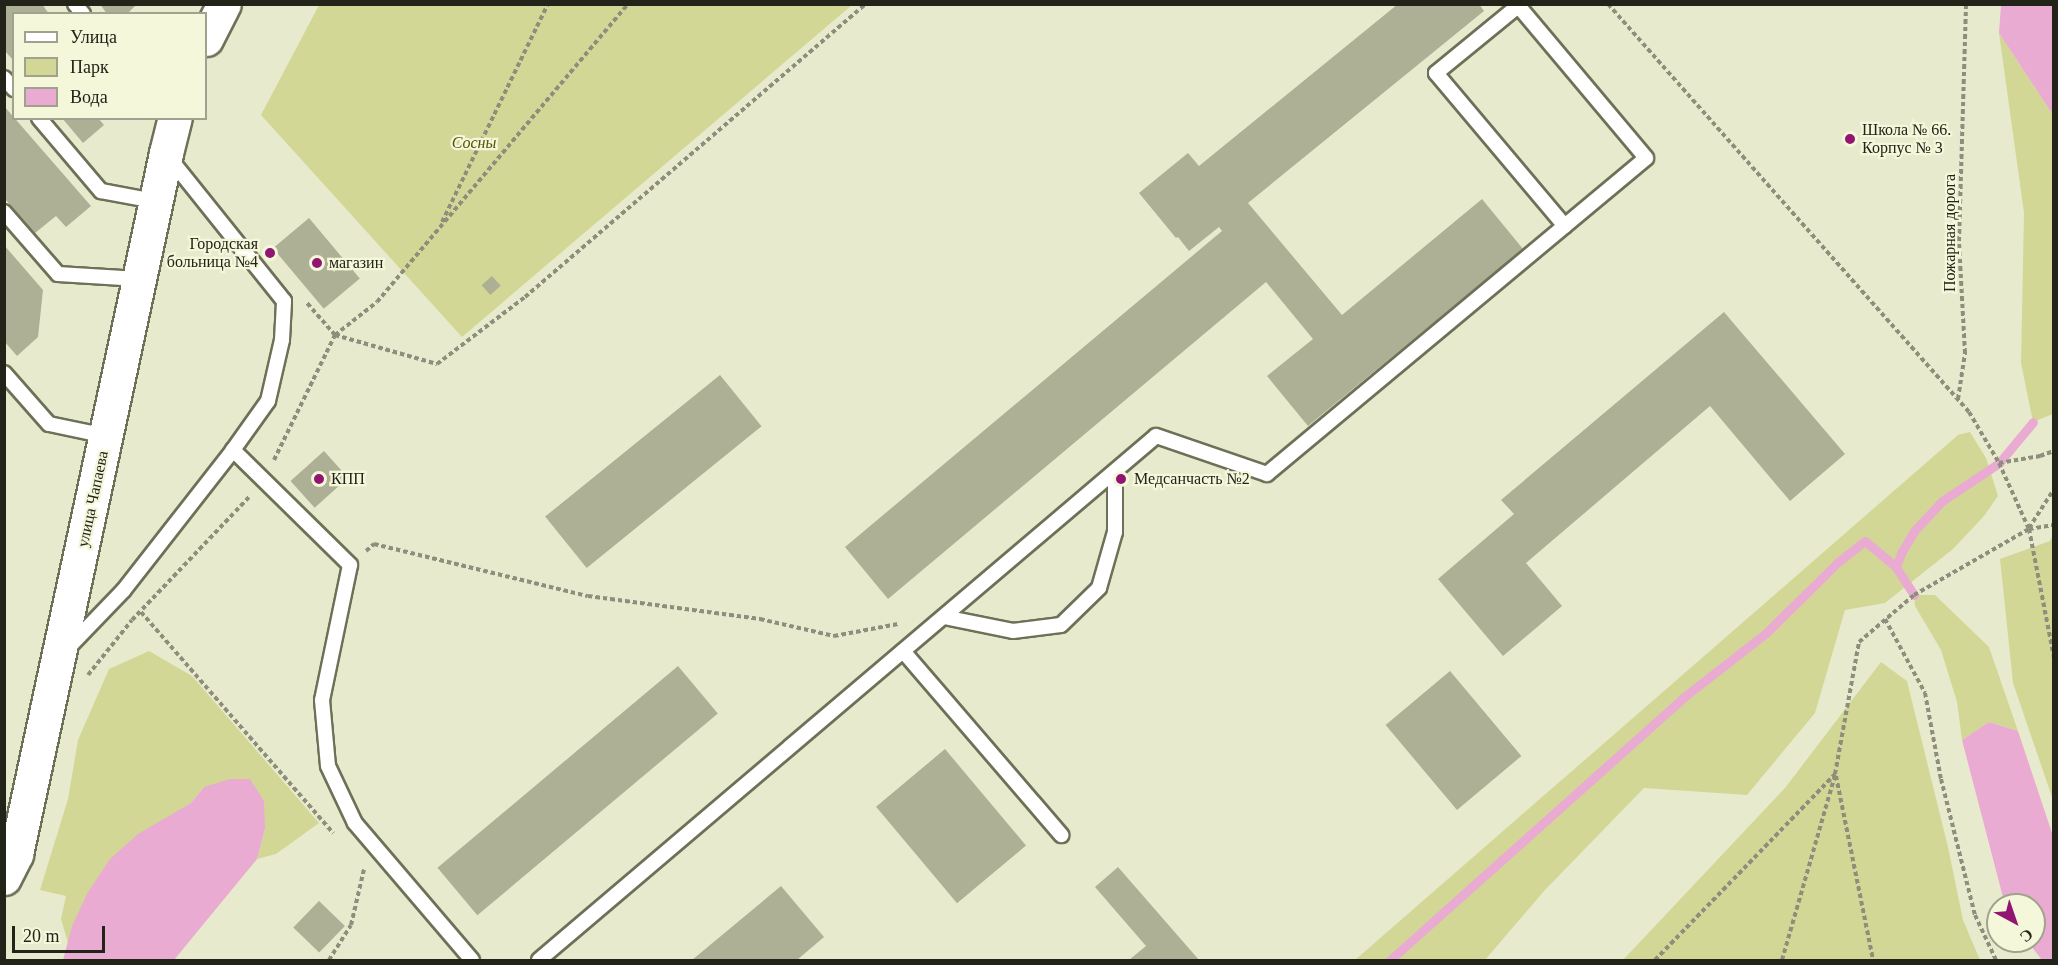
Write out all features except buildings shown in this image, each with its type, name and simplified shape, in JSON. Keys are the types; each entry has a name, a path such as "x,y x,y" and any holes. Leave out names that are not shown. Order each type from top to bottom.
{"street":[{"name":"улица Чапаева","path":"4,878 16,854 174,120"}],"lane":[{"path":"539,960 1156,436 1267,474 1565,226 1646,158 1518,5 1436,73 1565,226"},
{"path":"41,120 101,191 156,201"},
{"path":"59,658 123,591 233,450 267,401 282,340 284,301 166,153"},
{"path":"4,212 58,274 139,279"},
{"path":"4,373 50,424 106,436"},
{"path":"233,450 350,565 322,700 328,766 355,823 472,960"},
{"path":"944,616 1013,631 1060,625 1099,588 1115,532 1114,472"},
{"path":"903,651 1061,835"}],"path":[{"path":"439,228 548,4"},
{"path":"628,4 377,302 335,335 437,364 525,297 866,4"},
{"path":"1608,4 1969,412 1999,463 2029,529 2054,658"},
{"name":"Пожарная дорога","path":"1958,399 1965,353 1959,241 1966,4"},
{"path":"1999,463 2040,456 2054,451"},
{"path":"2029,529 2054,489"},
{"path":"1782,960 1835,774 1858,642 1914,595 2029,529 2054,525"},
{"path":"350,565 374,544 588,596 760,619 834,636 944,616"},
{"path":"123,591 340,842"},
{"path":"1885,619 1925,693 1941,779 1975,915 1995,960"},
{"path":"1655,960 1835,774"},
{"path":"1835,774 1873,960"},
{"path":"356,860 371,878"},
{"path":"329,960 351,925 364,869"}],"green space":[{"name":"Сосны","path":"319,5 852,5 462,337 261,115"},
{"path":"1999,33 2053,115 2053,414 2033,422 2021,363 2024,213"},
{"path":"1970,432 1986,458 1998,496 1984,516 1953,549 1885,603 1845,610 1815,713 1747,795 1644,788 1544,891 1485,960 1355,960 1958,435"},
{"path":"2053,535 2053,800 2013,683 2000,559 2050,541"},
{"path":"1914,595 1935,595 1989,647 2018,731 1989,722 1962,740 1957,702 1941,650 1915,606"},
{"path":"149,651 192,676 319,823 276,854 257,859 265,829 204,787 191,803 168,818 72,926 69,946 61,919 66,896 40,890 68,799 78,740 109,669"},
{"path":"1881,662 1907,681 1948,847 1963,920 1980,960 1623,960 1785,788"}],"water":[{"path":"2001,5 2053,5 2053,115 1999,33"},
{"path":"1989,722 2018,731 2053,836 2053,960 2042,960 2036,953 2046,953 2046,893 2002,893 1962,740"},
{"path":"230,779 250,779 264,801 265,829 257,859 174,960 63,960 72,926 88,892 110,859 138,834 191,803 204,787"}],"waterway":[{"path":"1914,595 1896,567 1901,553 1915,530 1942,501 1999,463 2033,422"},
{"path":"1390,960 1684,697 1766,633 1838,562 1865,541 1896,567"}],"place":[{"name":"Школа № 66. Корпус № 3","path":"1850,139"},
{"name":"Городская больница №4","path":"270,253"},
{"name":"магазин","path":"317,263"},
{"name":"КПП","path":"319,479"},
{"name":"Медсанчасть №2","path":"1121,479"}]}
